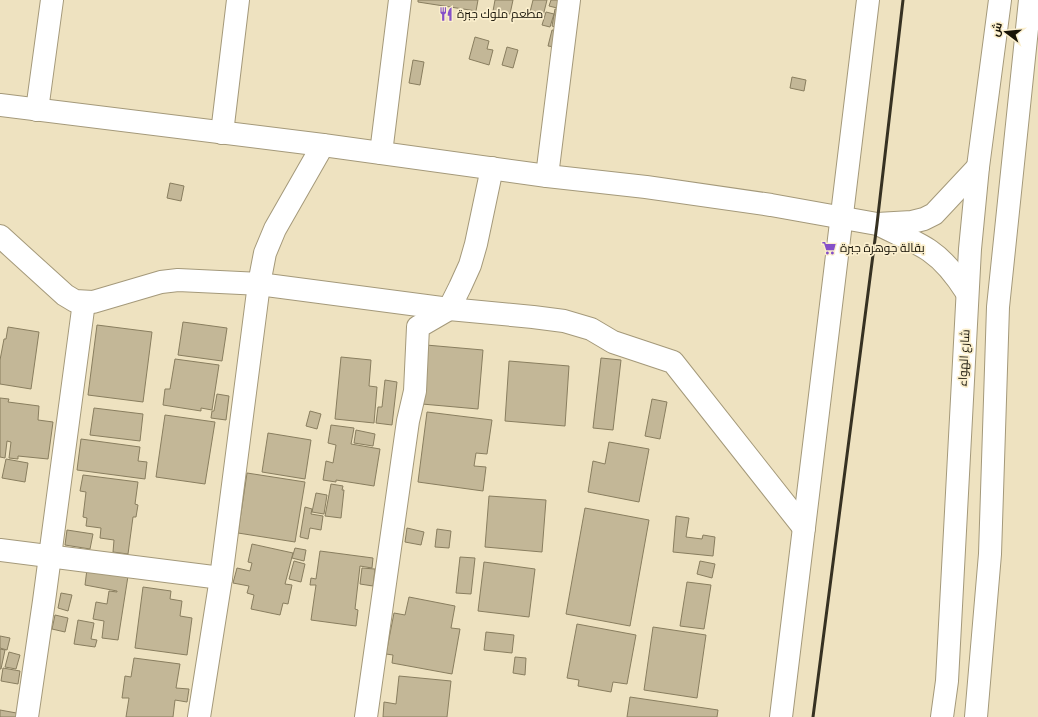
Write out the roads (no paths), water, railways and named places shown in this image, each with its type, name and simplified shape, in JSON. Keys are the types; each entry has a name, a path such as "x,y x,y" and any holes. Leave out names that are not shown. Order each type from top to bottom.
{"main road":[{"path":"37,110 52,0"},
{"path":"222,133 238,0"},
{"path":"381,153 400,0"},
{"path":"547,176 569,0"},
{"path":"781,717 868,0"},
{"name":"شارع الهواء","path":"942,717 947,681 970,249 978,167 1000,0"},
{"path":"976,717 990,554 998,307 1030,0"},
{"path":"0,106 135,121 547,176 646,187 771,205 877,224 912,222 924,219 934,214 978,167"},
{"path":"199,717 221,578 259,284 265,253 275,229 323,145"},
{"path":"366,717 408,421 415,391 418,328 449,309 472,258 492,168"},
{"path":"877,224 930,251 947,266 967,293"},
{"path":"0,236 65,295 75,301 93,302 160,282 178,280 259,284 449,309 533,317 564,322 591,329 613,342 673,362 804,528"},
{"path":"27,717 84,302"},
{"path":"0,550 221,578"}],"railway":[{"path":"813,717 877,224 903,0"}],"place":[{"name":"مطعم ملوك جبرة","path":"446,14"},
{"name":"بقالة جوهرة جبرة","path":"829,248"}]}
